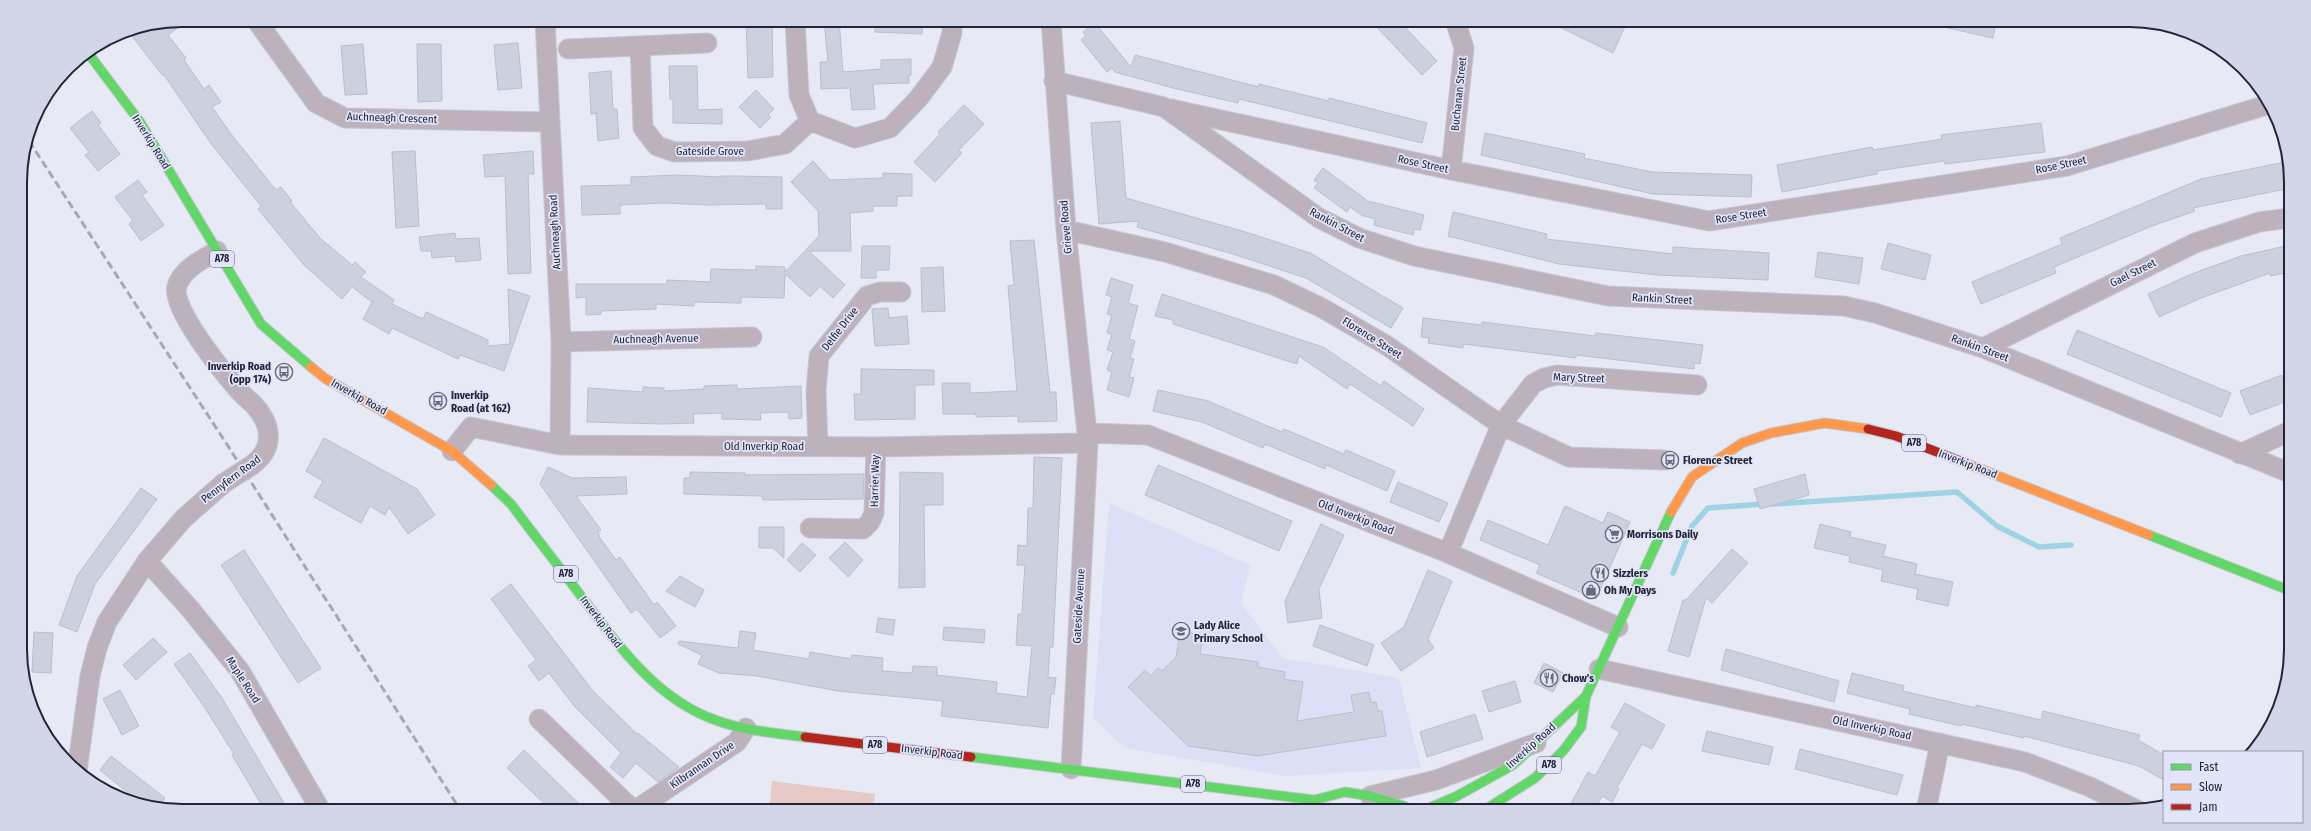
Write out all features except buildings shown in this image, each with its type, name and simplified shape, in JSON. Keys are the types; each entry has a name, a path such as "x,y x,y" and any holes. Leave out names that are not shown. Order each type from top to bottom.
{"highway":[{"name":"Inverkip Road","path":"91,56 140,122 261,324 326,379 452,451 511,504 627,657 659,688 687,707 718,721 746,728 1314,800 1322,804"},
{"name":"Inverkip Road","path":"1500,804 1535,778 1563,751 1581,727 1586,696 1675,503 1692,477 1742,443 1771,433 1825,423 1858,427 1896,436 2284,588"},
{"name":"Inverkip Road","path":"1426,804 1486,782 1513,765 1586,696"},
{"name":"Inverkip Road","path":"1314,800 1345,792 1405,804"}],"street":[{"name":"Auchneagh Crescent","path":"261,27 316,103 345,118 550,122"},
{"name":"Auchneagh Road","path":"545,27 561,342 560,444"},
{"path":"795,27 798,95 810,120 855,138 890,128 918,100 942,67 952,33 952,27"},
{"name":"Grieve Road","path":"1050,27 1066,230 1088,438"},
{"name":"Buchanan Street","path":"1451,170 1464,48 1457,27"},
{"path":"568,49 707,43"},
{"name":"Gateside Grove","path":"640,46 643,128 657,146 675,152 756,149 785,144 810,120"},
{"name":"Rankin Street","path":"1054,81 1164,107 1319,218 1358,238 1414,256 1608,296 1844,306 1875,313 1983,348 2284,471"},
{"name":"Rose Street","path":"1164,107 1451,170 1709,221 2067,166 2264,106"},
{"name":"Gael Street","path":"1983,348 2194,243 2259,222 2284,219"},
{"name":"Florence Street","path":"1066,230 1165,252 1274,285 1322,308 1386,345 1501,425 1570,457 1665,460"},
{"name":"Pennyfern Road","path":"78,763 90,676 97,648 107,622 147,561 184,518 224,482 260,460 268,447 267,428 263,417 235,387 182,314 176,296 176,287 180,278 197,264 217,251"},
{"name":"Delfie Drive","path":"818,447 816,391 819,356 867,296 880,292 900,292"},
{"name":"Auchneagh Avenue","path":"561,342 752,337"},
{"name":"Mary Street","path":"1448,553 1501,425 1533,384 1544,378 1557,375 1697,385"},
{"name":"Old Inverkip Road","path":"452,451 471,427 560,444 876,447 1148,435 1448,553 1618,627"},
{"path":"2240,454 2284,434"},
{"name":"Gateside Avenue","path":"1071,768 1088,438"},
{"name":"Harrier Way","path":"810,528 863,529 870,522 874,513 876,447"},
{"name":"Maple Road","path":"147,561 191,610 240,672 317,804"},
{"name":"Old Inverkip Road","path":"1599,669 2025,762 2090,787 2125,804"},
{"name":"Kilbrannan Drive","path":"539,719 627,804"},
{"name":"Kilbrannan Drive","path":"644,804 737,742 746,728"},
{"path":"1370,796 1436,780 1538,742"},
{"path":"1927,804 1940,743"}],"shaded area":[{"name":"Lady Alice Primary School","path":"1109,503 1250,565 1241,604 1283,658 1399,678 1421,768 1286,776 1125,748 1093,718"}],"green space":[{"path":"772,781 875,794 874,804 770,804"},
{"path":"1047,803 1056,804 1028,804"}],"waterway":[{"path":"1773,504 1957,492 1997,526 2039,547 2071,545"},
{"path":"1673,573 1692,526 1708,508 1764,504"}],"railway":[{"path":"31,145 228,446 457,804"}],"traffic: fast":[{"path":"91,57 140,122 261,324 311,367"},
{"path":"491,485 511,504 610,634 640,669 657,685 676,700 696,712 718,721 750,729 805,737"},
{"path":"1494,804 1535,778 1563,751 1581,727 1586,696 1671,512"},
{"path":"2149,535 2284,588"},
{"path":"1439,804 1457,796 1513,765 1586,696"},
{"path":"971,757 1314,800 1345,792 1370,796 1397,804"}],"traffic: slow":[{"path":"311,367 326,379 452,451 491,485"},
{"path":"1671,512 1692,477 1742,443 1771,433 1825,423 1868,429"},
{"path":"1960,461 2149,535"}],"traffic: jam":[{"path":"1868,429 1896,436 1960,461"},
{"path":"805,737 971,757"}],"place":[{"name":"Inverkip Road (opp 174)","path":"284,372"},
{"name":"Inverkip Road (at 162)","path":"438,401"},
{"name":"Florence Street","path":"1670,460"},
{"name":"Morrisons Daily","path":"1614,534"},
{"name":"Sizzlers","path":"1600,573"},
{"name":"Oh My Days","path":"1591,590"},
{"name":"Lady Alice Primary School","path":"1181,631"},
{"name":"Chow's","path":"1549,678"}]}
